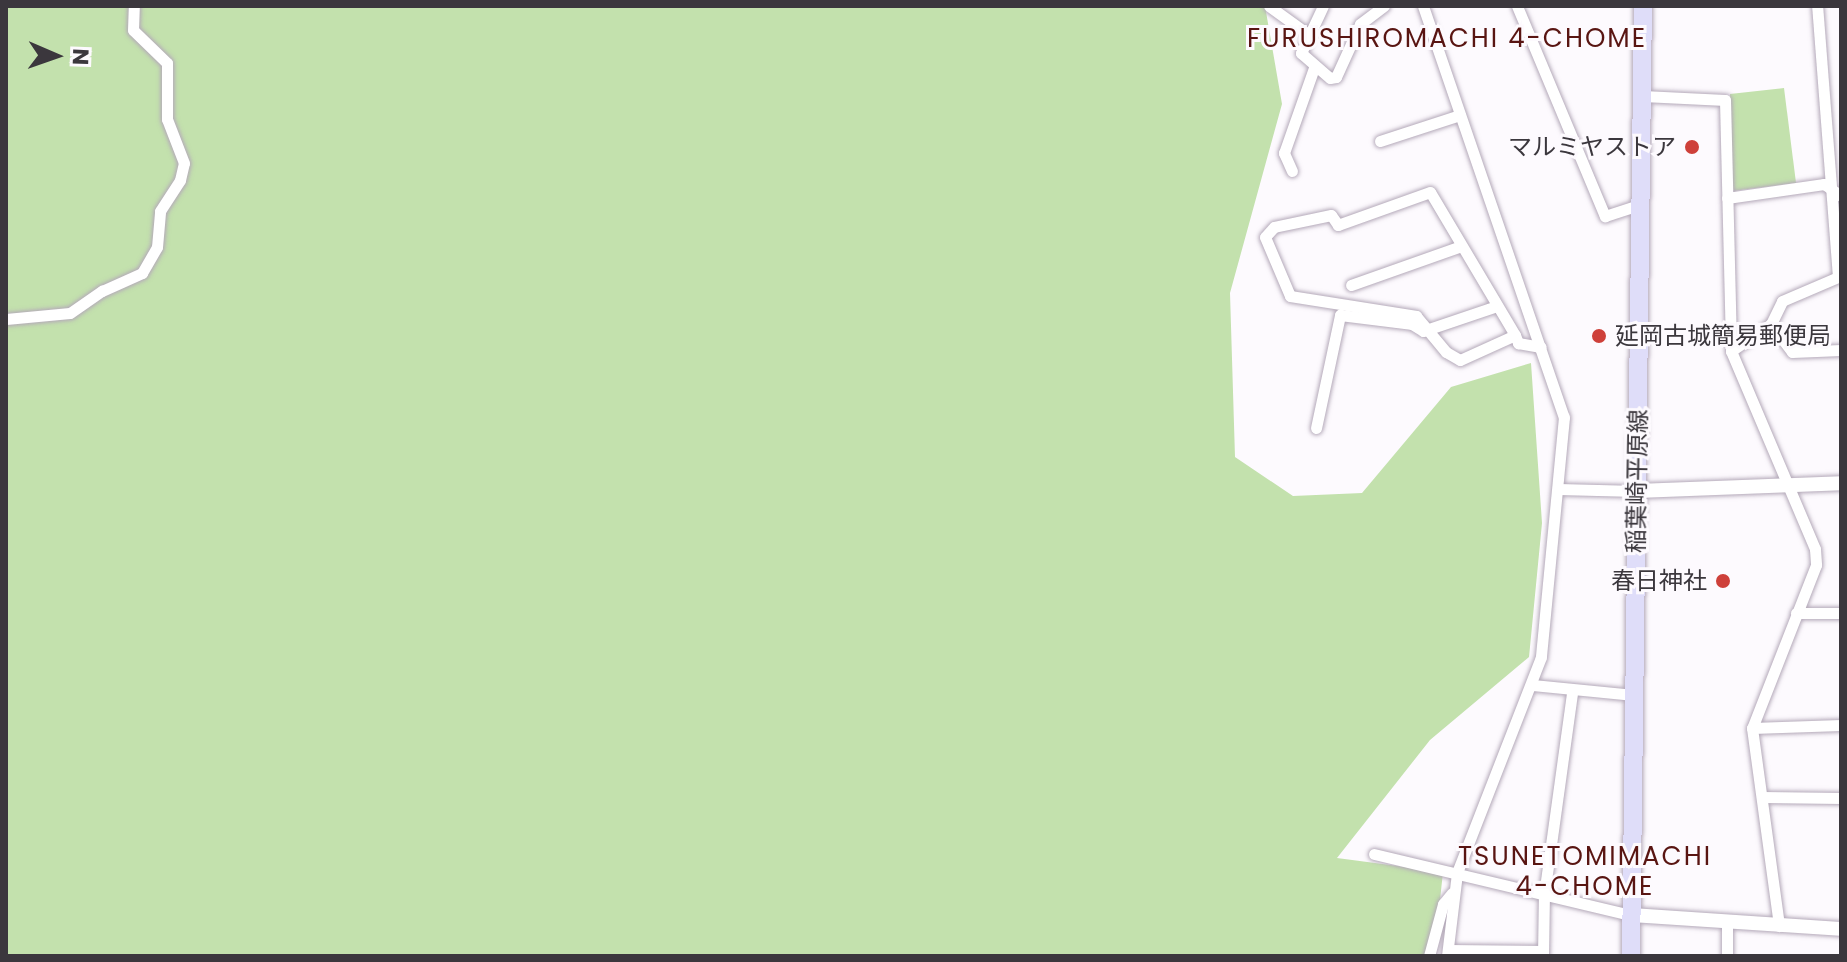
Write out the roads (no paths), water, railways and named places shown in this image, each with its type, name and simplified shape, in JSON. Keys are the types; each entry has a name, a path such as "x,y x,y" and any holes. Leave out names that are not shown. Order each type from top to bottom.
{"main road":[{"name":"稲葉崎平原線","path":"1631,956 1643,6"}],"street":[{"path":"6,319 70,313 102,291 142,273 157,247 160,211 180,180 184,163 167,119 167,63 133,30 134,6"},
{"path":"1269,6 1309,35"},
{"path":"1323,6 1301,53 1314,68 1330,78 1336,77 1360,24 1384,6"},
{"path":"1423,6 1562,400 1558,489 1546,621 1533,685 1457,873 1452,893 1448,953 1543,954 1544,895 1572,692"},
{"path":"1731,351 1771,324 1790,296 1838,281 1837,193 1817,6"},
{"path":"1521,7 1605,216 1641,204"},
{"path":"1292,171 1284,153 1314,68"},
{"path":"1643,96 1725,100 1731,351 1785,486 1815,549 1816,565 1752,728 1779,926"},
{"path":"1380,141 1460,115"},
{"path":"1727,198 1824,184 1837,193"},
{"path":"1515,335 1460,360 1446,352 1431,330 1416,316 1290,296 1265,237 1274,227 1331,215 1338,225 1430,192 1515,335 1518,343 1541,347"},
{"path":"1351,285 1461,246"},
{"path":"1316,428 1340,315 1431,330 1497,306"},
{"path":"1771,324 1792,352 1841,350"},
{"path":"1558,489 1637,491 1841,483"},
{"path":"1796,613 1841,613"},
{"path":"1533,685 1572,692 1634,695"},
{"path":"1752,728 1841,725"},
{"path":"1762,797 1841,798"},
{"path":"1374,854 1631,915 1841,929"},
{"path":"1429,956 1443,904 1452,893"},
{"path":"1727,922 1727,956"}],"place":[{"name":"マルミヤストア","path":"1692,147"},
{"name":"延岡古城簡易郵便局","path":"1599,336"},
{"name":"春日神社","path":"1723,581"}],"district":[{"name":"FURUSHIROMACHI 4-CHOME","path":"1447,39"},
{"name":"TSUNETOMIMACHI 4-CHOME","path":"1585,872"}]}
